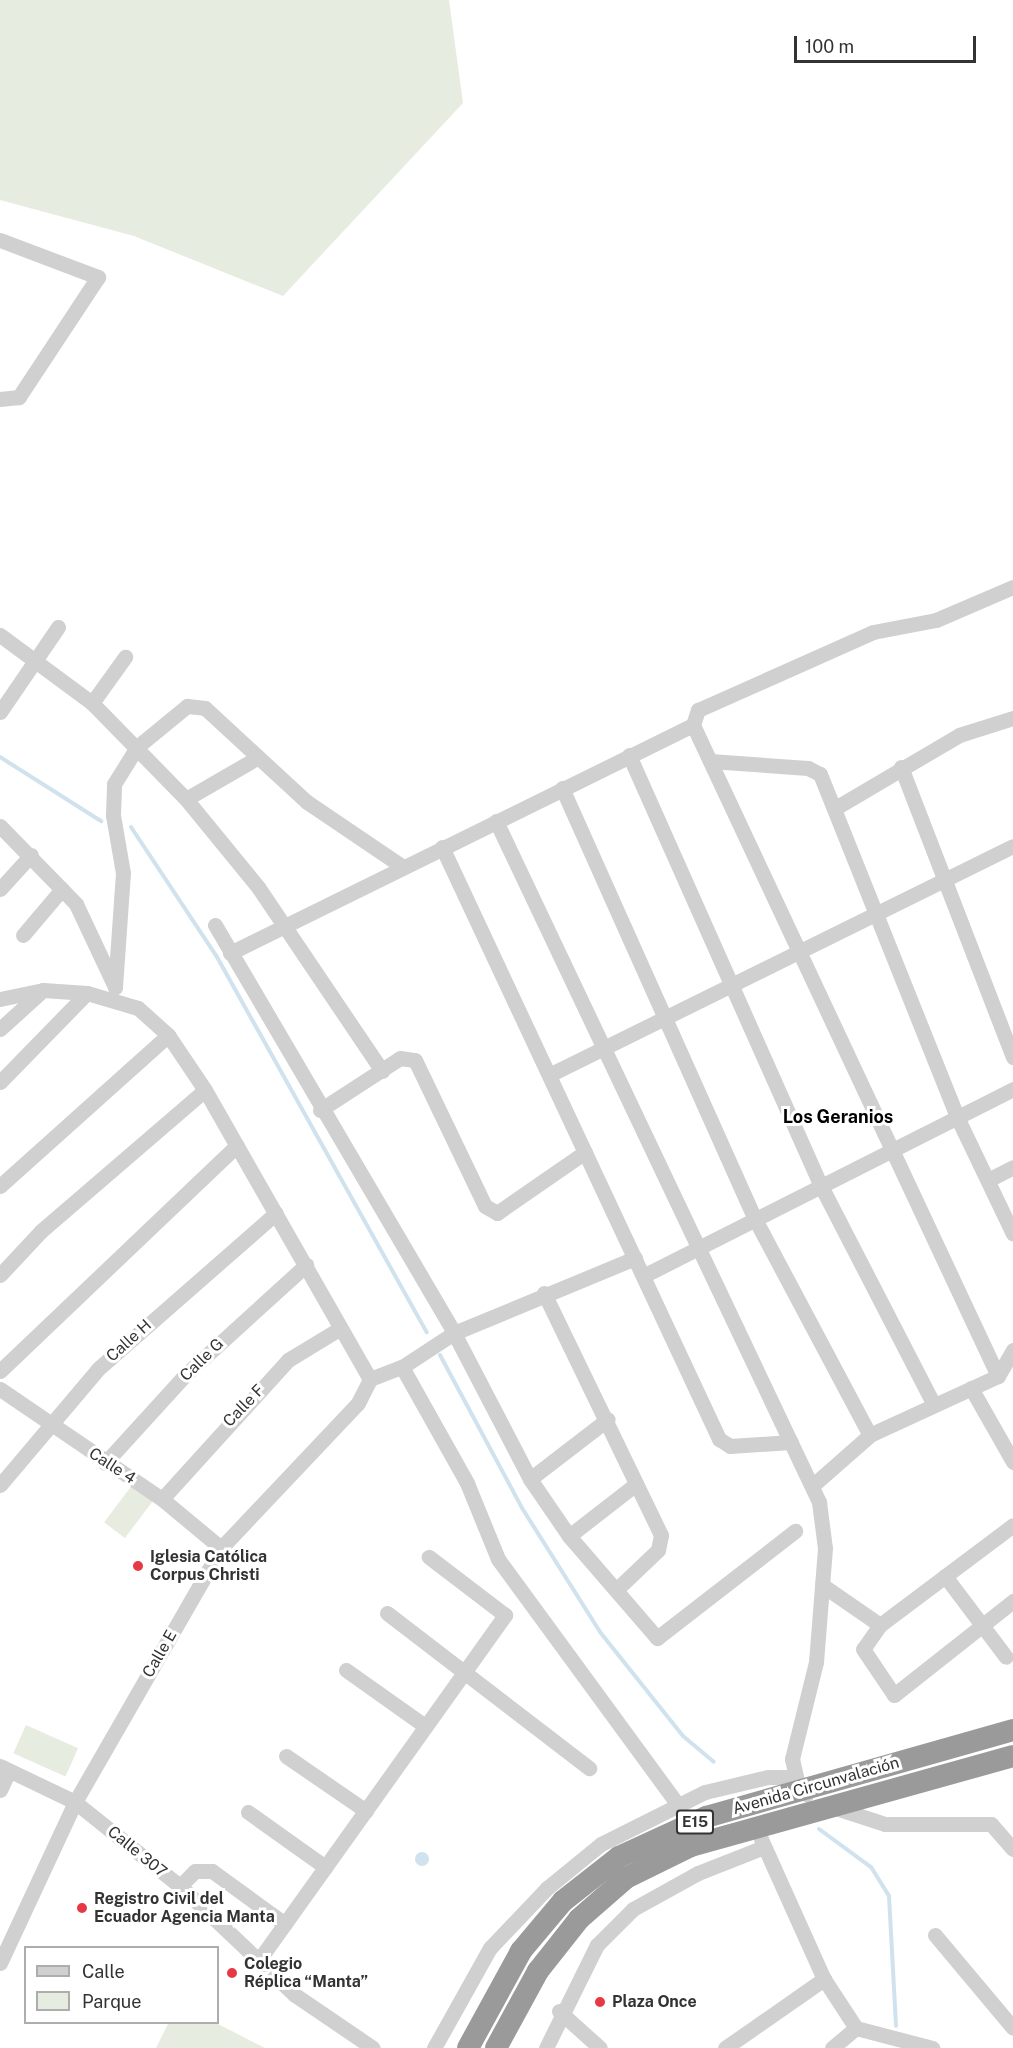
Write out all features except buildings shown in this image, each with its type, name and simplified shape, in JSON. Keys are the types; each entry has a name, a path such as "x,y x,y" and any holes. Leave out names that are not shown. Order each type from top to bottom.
{"highway":[{"name":"Avenida Circunvalación","path":"468,2048 521,1951 563,1901 619,1857 664,1833 797,1783 1013,1730"},
{"name":"Avenida Circunvalación","path":"496,2048 538,1971 579,1919 626,1878 692,1846 760,1837 827,1805 1013,1756"}],"street":[{"path":"0,240 98,277 20,397 0,399"},
{"path":"998,1376 892,1154 693,725 698,710 873,632 936,620 1013,587"},
{"path":"0,712 58,627"},
{"path":"0,635 92,703 186,799 283,926 382,1071"},
{"path":"92,703 124,657"},
{"path":"115,993 123,873 112,798 137,747 196,704 255,759 403,867"},
{"path":"837,807 958,735 1013,718"},
{"path":"230,953 496,820 693,725"},
{"path":"629,755 821,1186 934,1405"},
{"path":"186,799 255,759"},
{"path":"710,761 808,768 820,774 837,807 958,1119 1013,1233"},
{"path":"901,767 1013,1057"},
{"path":"562,788 663,1018 756,1221 870,1435"},
{"path":"496,820 812,1486 825,1548 816,1662 792,1759 797,1783"},
{"path":"0,826 31,855 76,904 115,993"},
{"path":"549,1075 877,910 1013,846"},
{"path":"442,847 719,1439 730,1446 790,1442"},
{"path":"0,889 31,855"},
{"path":"23,935 62,889"},
{"path":"214,925 320,1110 454,1333 530,1479 570,1536 657,1638 795,1531"},
{"path":"0,1029 43,990"},
{"path":"0,999 43,990 115,993 138,1008 168,1035 206,1090 306,1265 339,1329 370,1379 402,1367 454,1333 544,1293 634,1258"},
{"path":"0,1082 87,993"},
{"path":"0,1186 168,1035"},
{"path":"320,1110 400,1058 418,1062 485,1206 493,1212 505,1212 585,1152"},
{"path":"643,1276 756,1221 821,1186 892,1154 1013,1089"},
{"path":"0,1275 41,1231 206,1090"},
{"path":"0,1371 237,1145"},
{"path":"988,1180 1013,1167"},
{"name":"Calle H","path":"0,1485 48,1423 99,1368 276,1213"},
{"name":"Calle G","path":"105,1463 185,1375 306,1265"},
{"path":"544,1293 608,1419 662,1542 616,1590"},
{"name":"Calle F","path":"162,1499 288,1360 339,1329"},
{"path":"812,1486 870,1435 998,1376 1013,1350"},
{"path":"402,1367 467,1483 498,1559 679,1806"},
{"name":"Calle E","path":"2,1954 75,1802 221,1548 358,1403 370,1379"},
{"name":"Calle 4","path":"0,1389 105,1463 162,1499 221,1548"},
{"path":"971,1389 1013,1462"},
{"path":"530,1479 608,1419"},
{"path":"570,1536 636,1484"},
{"path":"1013,1525 880,1625 863,1649 894,1695 1013,1601"},
{"path":"259,1960 505,1615 429,1557"},
{"path":"945,1576 1006,1657"},
{"path":"822,1586 880,1625"},
{"path":"387,1613 465,1670 589,1768"},
{"path":"346,1670 425,1726"},
{"path":"286,1756 366,1811"},
{"path":"0,1790 4,1768"},
{"name":"Calle 307","path":"4,1768 75,1802 180,1886 319,2014 373,2048"},
{"path":"434,2048 490,1948 547,1888 602,1844 705,1792 768,1777 797,1783 827,1805 885,1824 991,1824 1013,1849"},
{"path":"248,1812 325,1867"},
{"path":"546,2048 560,2012 597,1945 633,1909 760,1837 824,1979 856,2028 932,2048"},
{"path":"180,1886 195,1871 212,1871 285,1924"},
{"path":"935,1935 1013,2028"},
{"path":"725,2048 824,1979"},
{"path":"560,2012 600,2048"},
{"path":"832,2048 856,2028"}],"green space":[{"path":"0,0 449,0 463,103 283,296 134,236 0,200"},
{"path":"133,1484 154,1500 125,1538 104,1522"},
{"path":"26,1725 78,1748 65,1777 13,1753"},
{"path":"168,2024 218,2024 265,2048 156,2048"}],"water":[{"path":"419,1852 425,1852 429,1859 425,1866 419,1866 415,1862 415,1856"}],"waterway":[{"path":"0,757 101,821"},
{"path":"131,827 217,957 427,1332"},
{"path":"440,1355 522,1508 600,1632 683,1736 714,1762"},
{"path":"819,1829 871,1867 889,1896 896,2026"}],"place":[{"name":"Iglesia Católica Corpus Christi","path":"138,1566"},
{"name":"Registro Civil del Ecuador Agencia Manta","path":"82,1908"},
{"name":"Colegio Réplica “Manta”","path":"232,1973"},
{"name":"Plaza Once","path":"600,2002"}],"district":[{"name":"Los Geranios","path":"838,1117"}]}
